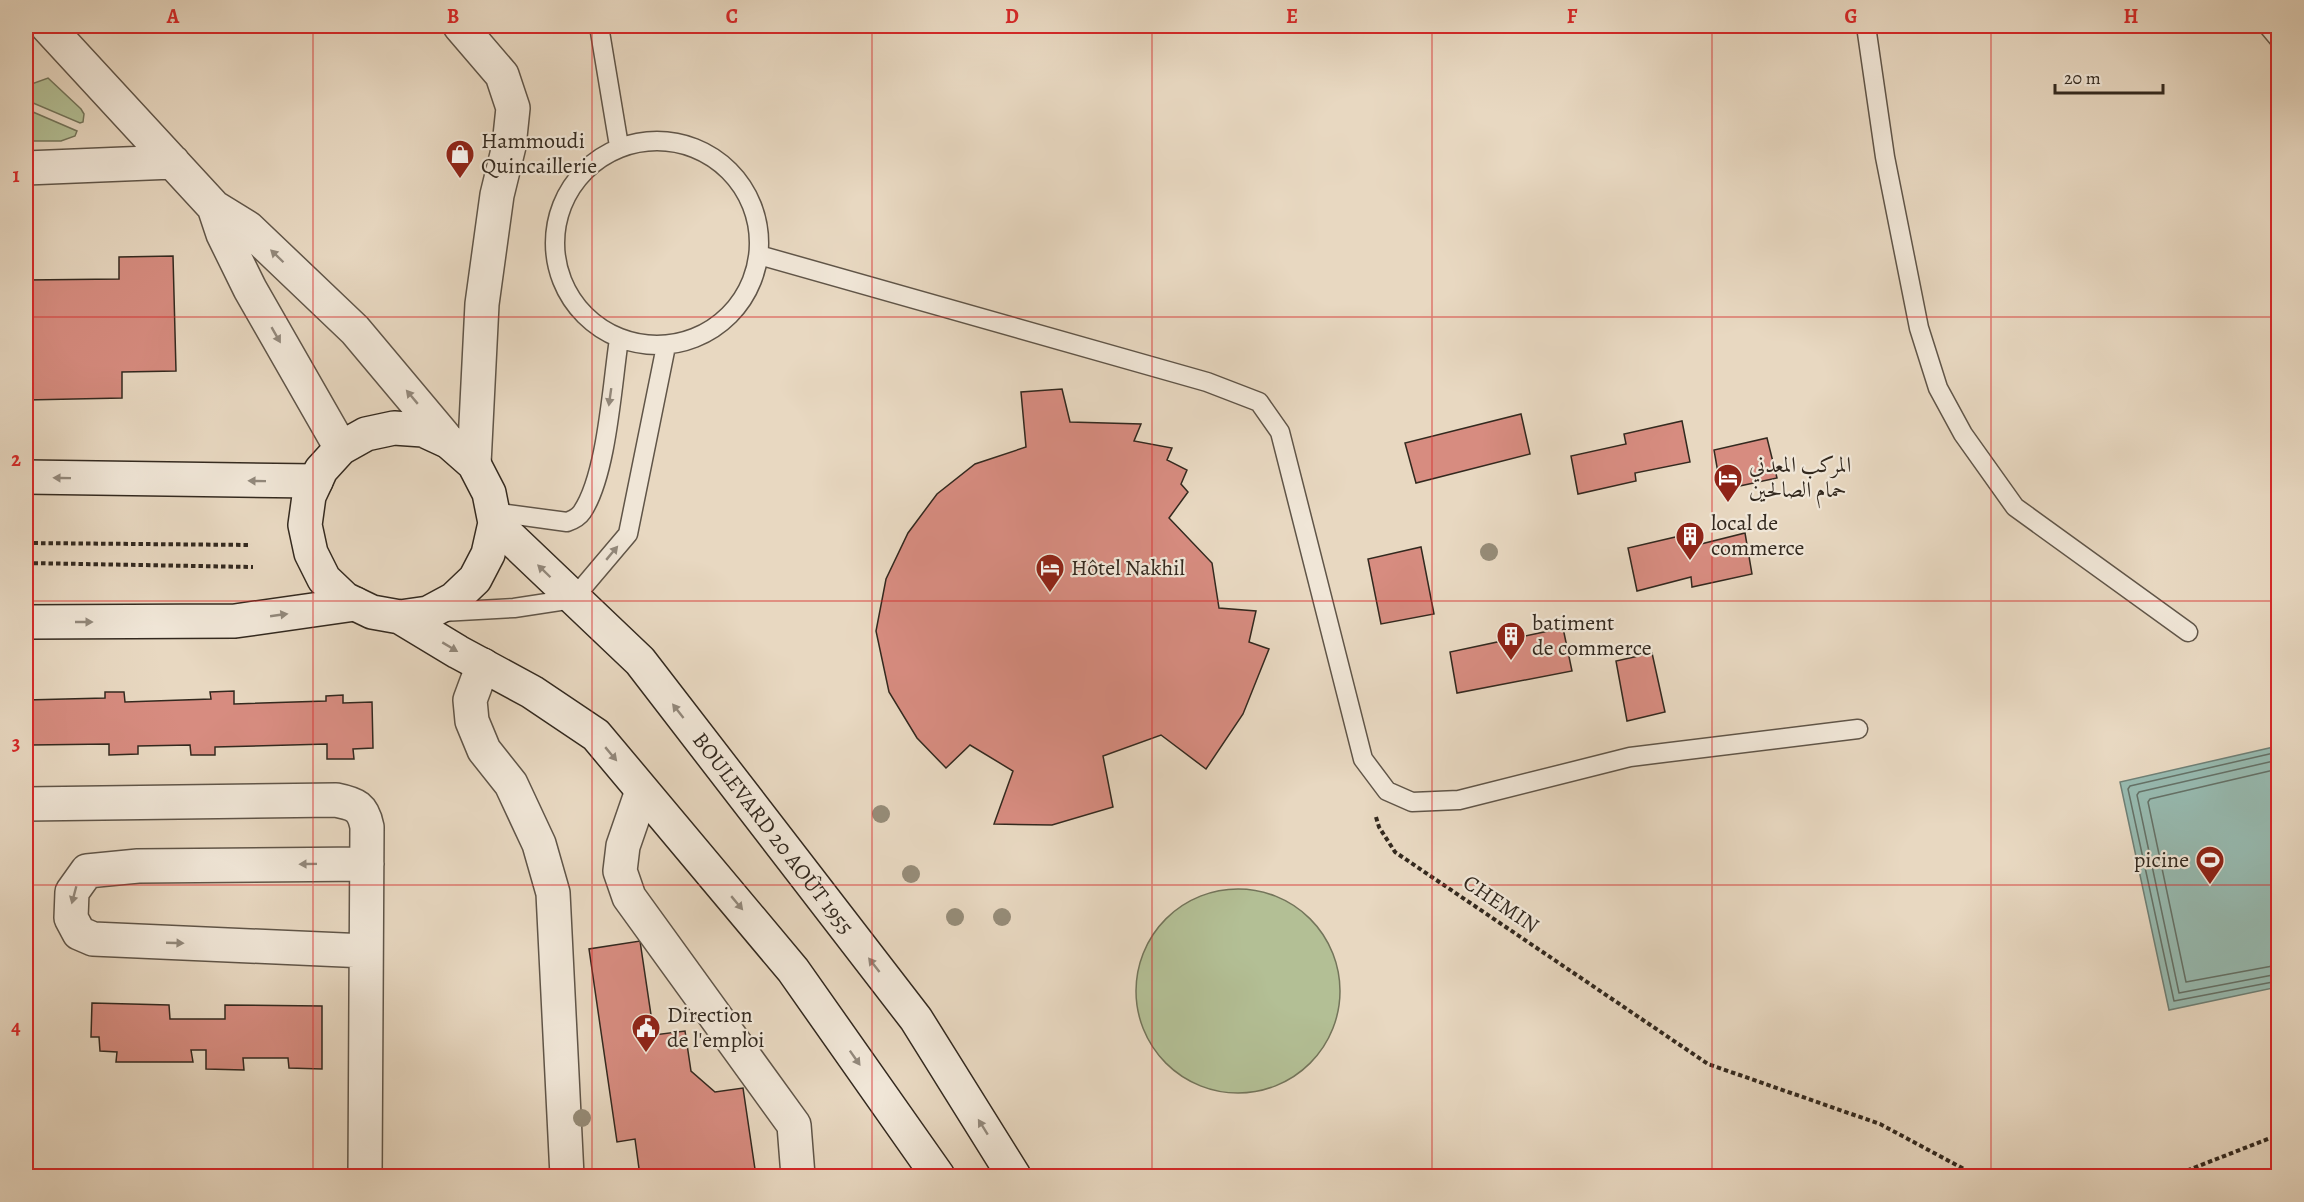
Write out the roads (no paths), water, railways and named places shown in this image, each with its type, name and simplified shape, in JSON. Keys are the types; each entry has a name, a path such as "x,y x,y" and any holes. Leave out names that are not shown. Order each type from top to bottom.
{"street":[{"path":"47,26 214,207 248,228 355,330 449,442 474,464 489,493 494,518 488,554 475,579 454,600 414,614 372,612 345,599 324,579 311,553 305,525 309,496 321,470 341,448 366,434 394,428 423,430 449,442"},
{"path":"460,26 502,75 513,108 509,146 497,195 482,304 474,464"},
{"path":"26,168 173,162"},
{"path":"214,207 223,234 250,289 341,448"},
{"path":"26,477 316,481"},
{"name":"BOULEVARD 20 AOÛT 1955","path":"494,518 573,598 640,661 916,1019 1014,1176"},
{"path":"26,622 235,621 355,604"},
{"path":"414,614 483,665 532,692 596,735 793,970 938,1176"},
{"path":"483,665 470,699 472,721 484,750 511,784 539,844 553,892 567,1176"},
{"path":"642,790 623,846 620,871 629,897 794,1125 798,1176"},
{"path":"26,804 336,800 353,804 364,814 367,827 365,1176"},
{"path":"366,951 93,939 79,933 71,918 72,892 87,871 138,866 367,864"}],"lane":[{"path":"599,26 619,146"},
{"path":"1866,26 1885,158 1916,316 1938,388 1963,434 2015,507 2188,632"},
{"path":"2268,26 2278,38"},
{"path":"654,139 677,142 688,144 720,161 744,187 757,219 759,255 749,288 728,317 699,337 666,346 641,345 619,339 588,321 566,293 555,260 555,224 567,191 589,164 619,146 654,139"},
{"path":"759,255 1207,382 1259,402 1280,432 1363,759 1386,791 1412,802 1459,800 1630,757 1858,729"},
{"path":"494,518 528,515 567,522 575,519 582,512 599,471 619,339"},
{"path":"414,614 514,608 573,598 628,534 666,346"}],"water":[{"name":"picine","path":"2278,746 2278,987 2169,1010 2120,782"}],"place":[{"name":"Hammoudi Quincaillerie","path":"460,180"},
{"name":"المركب المعدني حمام الصالحين","path":"1728,504"},
{"name":"local de commerce","path":"1690,562"},
{"name":"Hôtel Nakhil","path":"1050,594"},
{"name":"batiment de commerce","path":"1511,662"},
{"name":"picine","path":"2210,886"},
{"name":"Direction de l'emploi","path":"646,1054"}]}
